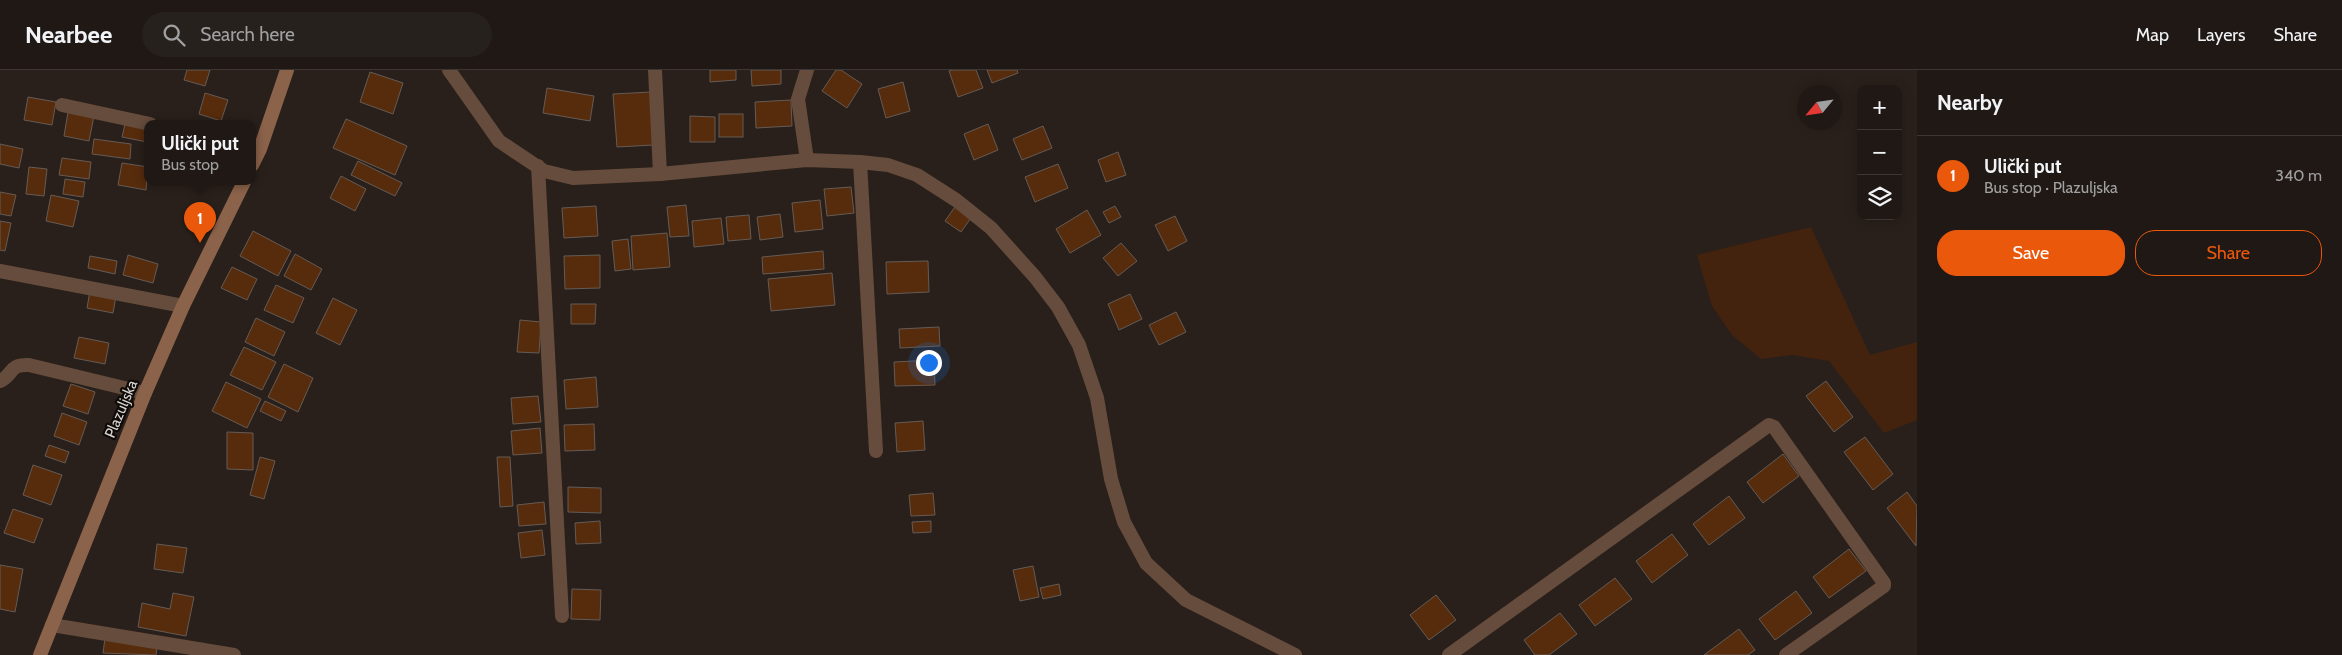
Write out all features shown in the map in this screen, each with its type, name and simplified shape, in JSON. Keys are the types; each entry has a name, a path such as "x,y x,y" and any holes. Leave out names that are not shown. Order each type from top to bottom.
{"main road":[{"path":"256,148 287,70"},
{"name":"Plazuljska","path":"40,655 144,393 183,306 243,185"}],"street":[{"path":"449,70 499,141 544,171 573,178 660,174 808,160 860,162 888,165 917,175 956,200 992,228 1058,307 1079,345 1097,398 1111,480 1124,522 1146,563 1186,600 1295,655"},
{"path":"655,70 660,174"},
{"path":"807,70 798,99 808,160"},
{"path":"62,105 144,123"},
{"path":"860,162 876,451"},
{"path":"538,166 562,616"},
{"path":"0,271 183,306"},
{"path":"0,381 6,378 11,369 18,365 28,365 144,393"},
{"path":"1449,655 1769,425 1774,426 1884,583 1884,586 1786,655"},
{"path":"52,625 234,655"}],"shaded area":[{"path":"1811,227 1870,355 1917,342 1917,420 1884,433 1829,361 1792,355 1761,359 1732,335 1712,306 1697,255"}],"building":[{"path":"187,70 210,70 205,86 184,80"},
{"path":"710,70 736,70 736,80 710,82"},
{"path":"751,70 781,70 781,84 752,86"},
{"path":"836,70 841,70 862,84 847,108 822,91"},
{"path":"976,70 983,88 958,97 949,71"},
{"path":"987,70 1017,70 1018,73 992,83"},
{"path":"370,72 403,83 393,114 360,102"},
{"path":"903,82 910,111 886,118 878,89"},
{"path":"547,88 594,96 590,121 543,113"},
{"path":"651,92 654,145 617,147 613,94"},
{"path":"205,93 228,100 221,120 199,114"},
{"path":"28,97 56,102 52,125 24,120"},
{"path":"791,100 792,126 756,128 755,102"},
{"path":"68,112 94,116 89,141 64,136"},
{"path":"719,114 743,114 743,137 719,137"},
{"path":"690,116 715,117 715,142 690,142"},
{"path":"346,119 407,146 395,175 333,148"},
{"path":"125,124 144,127 144,141 122,137"},
{"path":"988,124 998,150 974,160 964,134"},
{"path":"1043,126 1052,148 1022,160 1013,139"},
{"path":"94,139 131,144 130,159 92,154"},
{"path":"0,144 23,149 19,168 0,164"},
{"path":"1118,152 1126,175 1106,182 1098,160"},
{"path":"62,158 91,162 89,179 59,175"},
{"path":"358,161 402,183 395,196 351,175"},
{"path":"122,163 144,166 144,185 146,185 146,190 118,185"},
{"path":"1058,164 1068,188 1035,202 1025,177"},
{"path":"29,167 47,169 44,196 26,194"},
{"path":"341,176 366,189 355,211 330,198"},
{"path":"65,179 85,182 83,197 63,194"},
{"path":"851,187 854,213 827,216 824,189"},
{"path":"0,192 16,195 11,216 0,214"},
{"path":"51,195 79,201 73,227 46,221"},
{"path":"820,200 823,229 795,232 792,203"},
{"path":"957,204 973,215 961,232 945,221"},
{"path":"686,205 689,236 670,237 667,207"},
{"path":"596,206 598,236 564,238 562,208"},
{"path":"1115,206 1121,217 1109,223 1103,212"},
{"path":"1087,210 1101,235 1070,253 1056,229"},
{"path":"780,214 783,237 760,240 757,217"},
{"path":"749,215 751,239 728,241 726,217"},
{"path":"1175,216 1187,241 1168,251 1155,225"},
{"path":"721,218 724,244 694,247 692,221"},
{"path":"0,221 11,223 5,251 0,250"},
{"path":"253,231 291,251 278,276 240,256"},
{"path":"667,233 670,267 633,270 631,236"},
{"path":"628,239 631,269 615,271 612,241"},
{"path":"1121,243 1137,261 1118,276 1103,258"},
{"path":"823,251 824,269 763,274 762,257"},
{"path":"295,254 322,269 311,290 284,276"},
{"path":"128,255 158,264 153,283 123,275"},
{"path":"600,255 600,288 565,289 564,256"},
{"path":"90,256 117,261 115,274 88,268"},
{"path":"928,261 929,292 887,294 886,262"},
{"path":"232,267 257,279 247,300 221,288"},
{"path":"832,273 835,305 771,311 768,279"},
{"path":"276,285 304,298 293,323 264,310"},
{"path":"90,291 116,296 113,313 87,308"},
{"path":"1130,294 1142,319 1119,330 1108,304"},
{"path":"333,298 357,310 340,345 316,333"},
{"path":"571,304 596,304 595,324 571,324"},
{"path":"1176,312 1186,332 1159,345 1149,325"},
{"path":"256,318 285,332 274,356 245,342"},
{"path":"520,320 541,322 539,353 517,352"},
{"path":"939,327 940,346 900,348 899,329"},
{"path":"79,337 109,343 105,364 74,358"},
{"path":"244,347 276,362 262,390 230,375"},
{"path":"934,360 935,385 895,386 894,362"},
{"path":"284,364 313,378 298,412 268,397"},
{"path":"596,377 598,407 566,409 564,380"},
{"path":"1826,381 1853,417 1834,432 1806,396"},
{"path":"226,382 261,399 247,428 212,411"},
{"path":"71,384 95,392 88,414 63,406"},
{"path":"538,396 541,422 513,424 511,398"},
{"path":"265,401 286,411 281,421 260,411"},
{"path":"62,413 87,422 79,445 54,436"},
{"path":"923,421 925,450 897,452 895,423"},
{"path":"594,424 595,450 565,451 564,425"},
{"path":"540,428 542,453 513,455 511,431"},
{"path":"227,432 253,433 253,470 227,469"},
{"path":"1865,437 1893,474 1873,490 1844,452"},
{"path":"49,445 69,452 65,463 45,456"},
{"path":"1783,454 1799,476 1763,503 1747,482"},
{"path":"260,457 275,461 264,499 250,495"},
{"path":"497,457 510,457 513,506 500,507"},
{"path":"33,465 62,475 51,505 23,495"},
{"path":"568,487 601,488 601,513 568,512"},
{"path":"1907,492 1917,506 1916,546 1887,508"},
{"path":"933,493 935,515 911,516 909,495"},
{"path":"1729,496 1745,518 1709,545 1693,524"},
{"path":"544,502 546,524 519,526 517,505"},
{"path":"13,509 43,519 34,543 4,533"},
{"path":"600,521 601,543 576,544 575,523"},
{"path":"931,521 931,532 913,533 912,522"},
{"path":"542,530 545,555 521,558 518,533"},
{"path":"1672,534 1688,555 1652,583 1636,561"},
{"path":"157,544 187,548 183,573 154,569"},
{"path":"1849,549 1866,571 1829,598 1813,577"},
{"path":"0,565 23,569 15,612 0,609"},
{"path":"1033,566 1039,597 1020,601 1013,570"},
{"path":"1615,578 1632,599 1595,626 1579,605"},
{"path":"1059,584 1061,595 1043,599 1040,588"},
{"path":"572,589 601,590 600,620 571,619"},
{"path":"1796,591 1812,613 1775,640 1759,619"},
{"path":"173,593 194,597 186,636 138,627 142,603 170,609"},
{"path":"1436,595 1456,620 1429,640 1410,615"},
{"path":"1560,613 1577,634 1549,655 1535,655 1524,640"},
{"path":"1739,629 1755,650 1748,655 1704,655"},
{"path":"105,638 157,647 156,655 103,653"}],"place":[{"name":"Ulički put","path":"200,243"}]}
